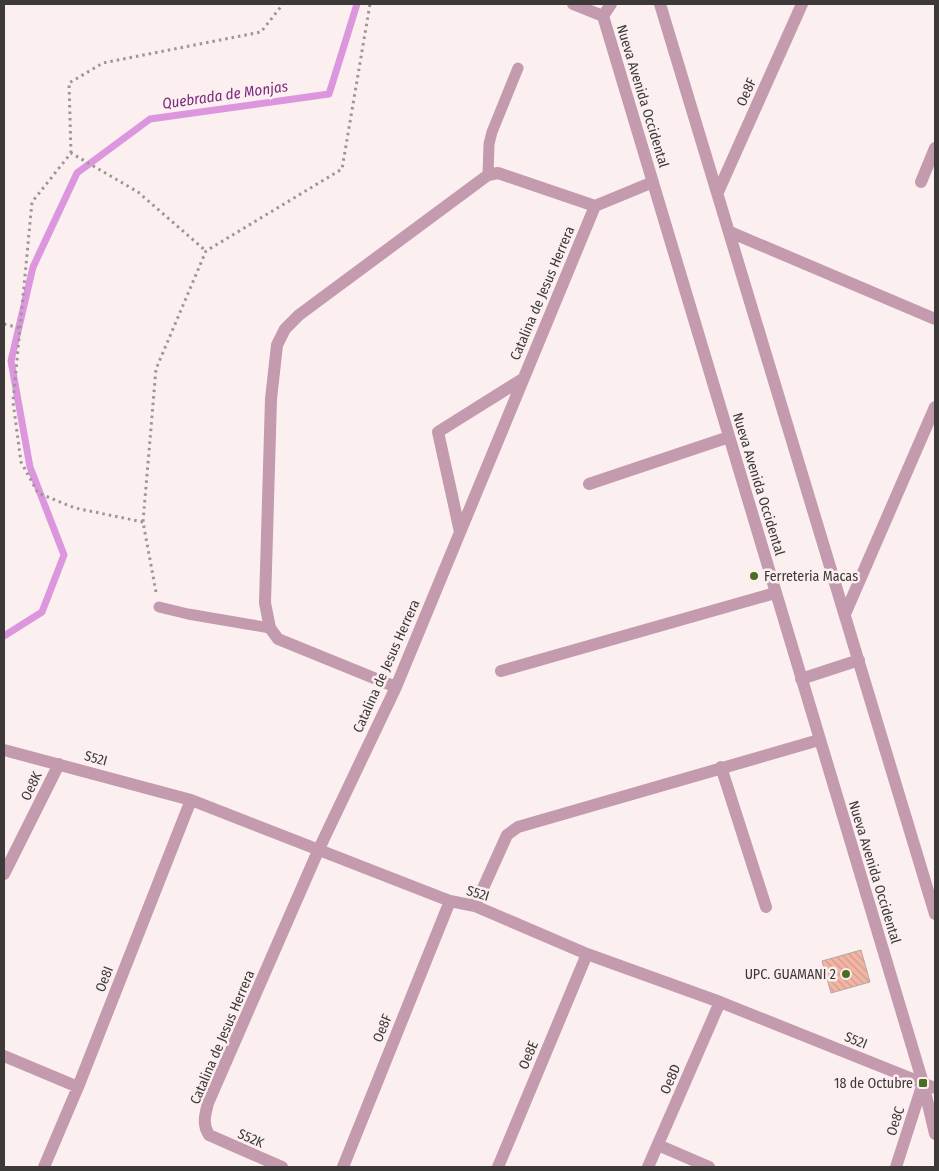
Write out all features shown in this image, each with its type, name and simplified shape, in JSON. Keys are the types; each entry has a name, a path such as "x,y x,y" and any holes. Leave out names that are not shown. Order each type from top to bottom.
{"street":[{"path":"573,4 607,10"},
{"path":"660,4 935,914"},
{"name":"Oe8F","path":"718,192 802,4"},
{"name":"Nueva Avenida Occidental","path":"607,10 653,182 923,1083 935,1134"},
{"path":"921,182 935,148"},
{"path":"396,687 278,639 270,628 266,615 265,577 271,399 276,344 285,329 299,315 480,179 488,175 498,173 595,206 653,182"},
{"name":"Catalina de Jesus Herrera","path":"209,1135 204,1128 204,1118 208,1103 318,851 396,687 521,380 595,206"},
{"path":"730,232 935,318"},
{"path":"460,532 438,432 521,380"},
{"path":"845,614 935,407"},
{"path":"589,484 729,437"},
{"path":"501,671 776,593"},
{"path":"801,679 858,660"},
{"path":"475,906 507,835 518,827 819,740"},
{"name":"S52I","path":"4,750 190,800 450,901 475,906 587,954 720,1002 935,1088"},
{"name":"Oe8K","path":"4,874 58,764"},
{"path":"721,768 766,907"},
{"name":"Oe8I","path":"44,1167 78,1087 190,800"},
{"name":"Oe8F","path":"343,1167 450,901"},
{"name":"Oe8E","path":"498,1167 587,954"},
{"name":"Oe8D","path":"648,1167 720,1002"},
{"path":"4,1056 78,1087"},
{"name":"Oe8C","path":"896,1167 923,1083"},
{"name":"S52K","path":"209,1135 282,1167"},
{"path":"658,1145 708,1167"}],"lane":[{"path":"488,175 489,144 492,132 518,68"},
{"path":"159,607 270,628"}],"path":[{"path":"144,522 76,508 38,493 21,462 13,402 32,202 71,153 69,83 103,63 261,32 283,4"},
{"path":"159,607 144,522 156,369 206,251 342,168 370,4"},
{"path":"71,153 138,192 206,251"},
{"path":"4,324 20,328"}],"building":[{"path":"861,950 870,982 831,993 822,961"}],"waterway":[{"name":"Quebrada de Monjas","path":"4,636 42,612 64,555 30,467 11,361 33,267 77,173 150,119 329,94 357,4"}],"place":[{"name":"Ferreteria Macas","path":"754,576"},
{"name":"UPC. GUAMANI 2","path":"846,974"},
{"name":"18 de Octubre","path":"923,1083"}]}
